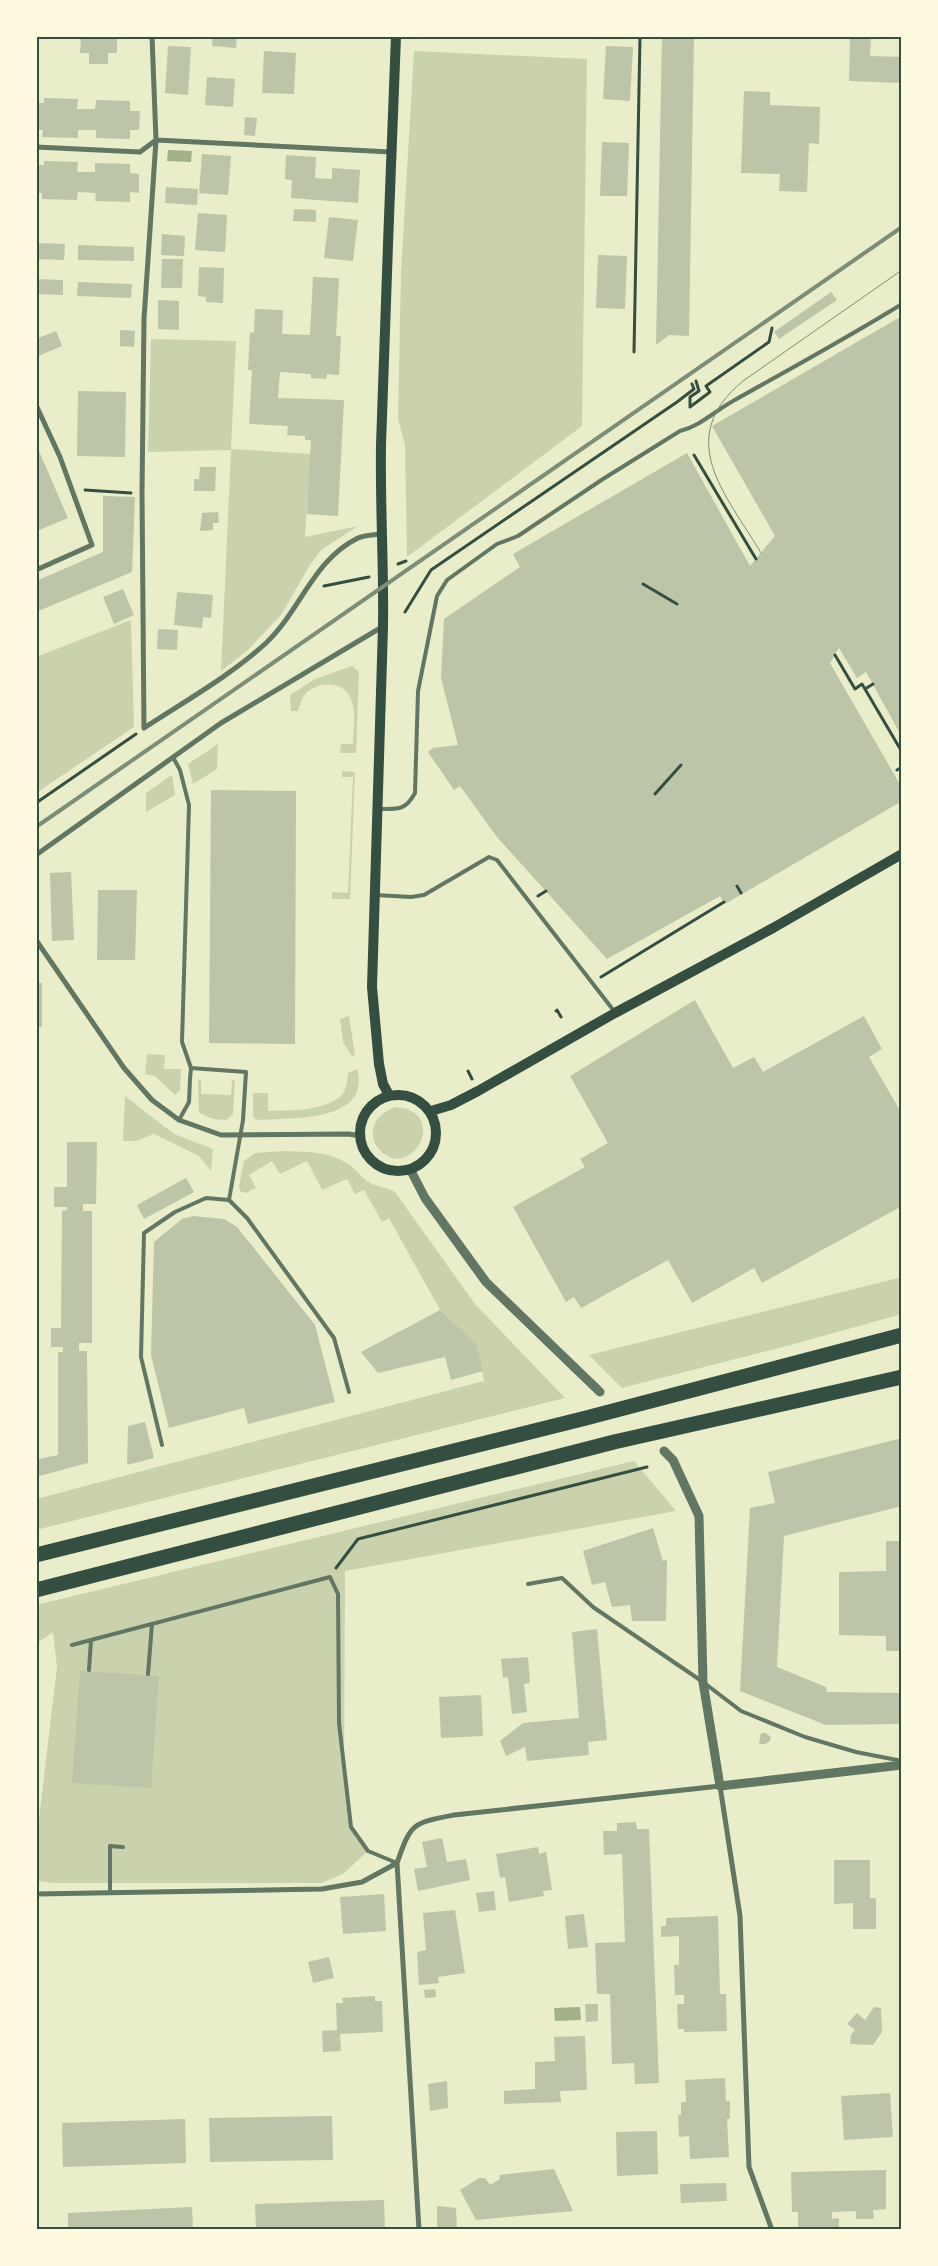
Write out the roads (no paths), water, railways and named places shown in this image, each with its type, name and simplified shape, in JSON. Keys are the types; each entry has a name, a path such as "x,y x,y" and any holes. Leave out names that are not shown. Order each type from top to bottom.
{"highway":[{"path":"36,1555 586,1418 902,1335"},
{"path":"36,1590 614,1442 902,1377"}],"main road":[{"path":"390,1095 382,1084 372,987 373,895 383,627 383,570 380,534 396,36"},
{"path":"431,1111 451,1105 615,1013 773,928 902,854"},
{"path":"390,1095 413,1096 431,1111 436,1128 434,1145 425,1160 410,1169 396,1171 383,1168 372,1160 364,1149 360,1136 363,1118 373,1103 390,1095"}],"street":[{"path":"152,36 156,140 144,319 142,493 144,728 247,659 276,633 318,570 330,557 360,537 380,534"},
{"path":"36,147 140,152 156,140 392,152"},
{"path":"36,405 60,457 92,545 36,570"},
{"path":"36,855 174,759 221,723 383,627"},
{"path":"36,940 80,1001 124,1068 152,1100 179,1120 209,1132 240,1136 349,1134 360,1136"},
{"path":"410,1169 425,1198 486,1282 600,1392"},
{"path":"664,1451 673,1460 699,1516 703,1682 740,1916 749,2167 772,2230"},
{"path":"419,2230 397,1863 408,1832 424,1821 454,1816 902,1765"},
{"path":"36,1894 322,1889 362,1882 397,1863"}],"lane":[{"path":"377,809 400,809 409,804 415,793 418,691 437,596 447,580 497,544 518,536 626,464 680,431 691,428 718,409 846,338 902,304"},
{"path":"174,759 180,770 189,804 182,1042 191,1068 189,1102 179,1120"},
{"path":"373,895 411,897 424,895 489,858 497,860 615,1013"},
{"path":"191,1068 246,1072 240,1136 230,1200"},
{"path":"162,1445 140,1357 144,1233 175,1212 206,1198 230,1200 247,1218 334,1338 349,1392"},
{"path":"72,1645 330,1577 338,1594 339,1723 351,1827 368,1851 397,1863"},
{"path":"528,1584 562,1578 593,1607 703,1682 741,1711 767,1723 856,1752 902,1761"},
{"path":"148,1674 152,1624"},
{"path":"89,1670 91,1640"},
{"path":"110,1892 110,1846 123,1846"}],"tram line":[{"path":"761,553 721,488 713,467 709,445 711,424 722,403 743,381 902,270"}],"railway":[{"path":"36,827 902,227"}]}
